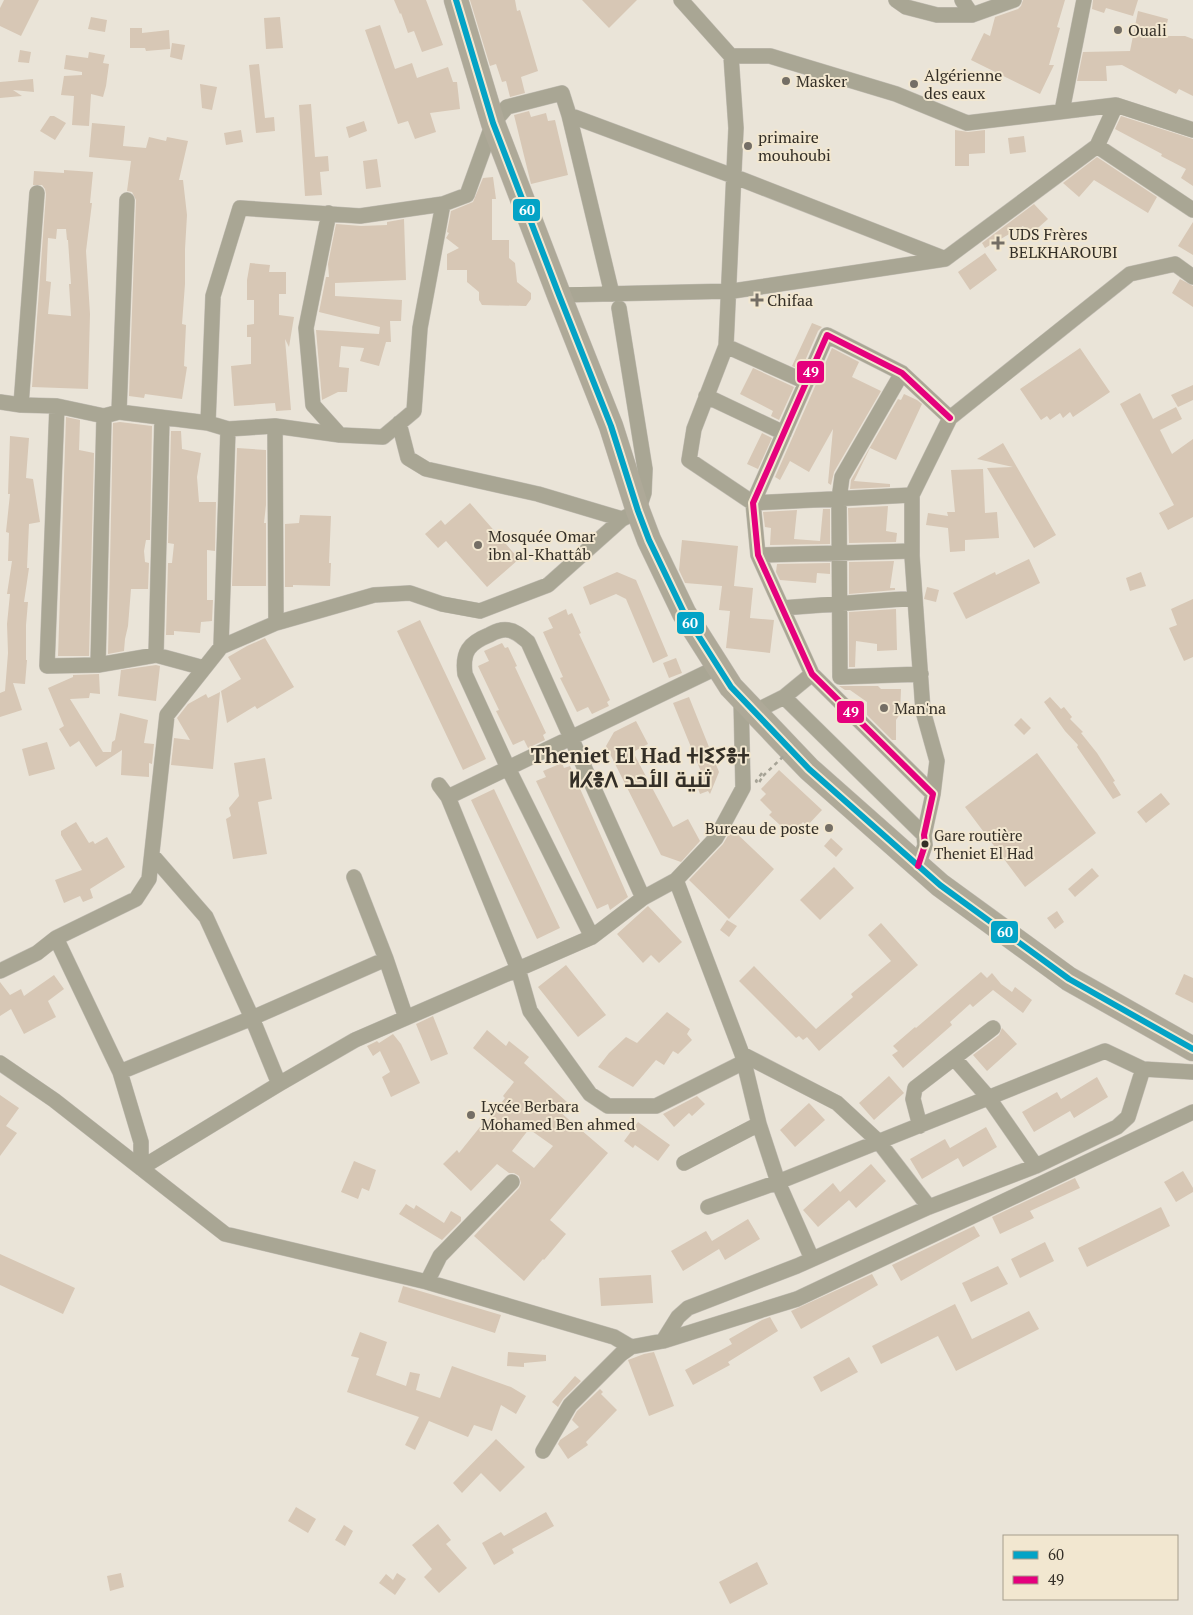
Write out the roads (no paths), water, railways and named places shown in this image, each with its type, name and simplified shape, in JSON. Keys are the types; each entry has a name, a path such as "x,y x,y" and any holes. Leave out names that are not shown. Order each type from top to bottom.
{"main road":[{"path":"456,0 493,123 611,426 630,515 649,540 684,613 731,687 809,769 940,885 1069,979 1193,1049"}],"street":[{"path":"681,0 731,56 736,128 727,291 726,346 694,429 689,460 753,502 912,495"},
{"path":"896,0 906,7 937,15 972,15 1014,0"},
{"path":"962,0 972,15"},
{"path":"1062,111 1084,0"},
{"path":"731,56 770,56 896,94 967,123 1116,105 1193,130"},
{"path":"208,423 213,296 240,208 360,216 443,204 467,194 493,123 507,108 562,93 612,294"},
{"path":"559,296 727,291 945,258 1097,146 1116,105"},
{"path":"569,115 734,176 945,258"},
{"path":"1097,146 1193,210"},
{"path":"21,405 36,193"},
{"path":"119,412 127,200"},
{"path":"0,402 21,405 57,406 104,416 119,412 208,423 228,429 275,426 340,435 384,437 414,411 420,328 443,204"},
{"path":"329,213 306,328 313,405 340,435"},
{"path":"918,866 925,845 924,835 933,794 937,761 923,711 912,551 912,495 950,418 1130,274 1175,264 1193,276"},
{"path":"0,971 37,953 56,938 136,899 149,879 167,715 222,647 276,623 374,595 410,592 442,604 480,610 548,585 630,515 644,493 645,469 619,308"},
{"path":"933,794 812,674 758,556 753,502 827,335 902,373 950,418"},
{"path":"726,346 806,382"},
{"path":"902,373 842,478 839,498 840,677 921,674"},
{"path":"706,396 784,433"},
{"path":"57,406 47,666 98,665 156,656 204,668"},
{"path":"98,665 104,416"},
{"path":"156,656 162,418"},
{"path":"399,424 408,458 426,469 630,515"},
{"path":"275,426 276,623"},
{"path":"222,647 228,429"},
{"path":"758,556 912,551"},
{"path":"782,608 915,598"},
{"path":"592,937 508,768 465,674 463,661 468,649 476,640 501,630 510,630 528,642 642,898"},
{"path":"718,667 508,768 444,791 518,969 530,1010 590,1094 608,1106 656,1106 743,1058"},
{"path":"141,1168 355,1040 592,937 642,898 676,880 716,838 743,788 748,705 784,696 812,674"},
{"path":"784,696 924,835"},
{"path":"152,855 206,917 252,1018 279,1084"},
{"path":"354,877 386,959 406,1018"},
{"path":"676,880 743,1058 759,1124 778,1182 812,1259"},
{"path":"56,938 120,1072 141,1142 141,1168"},
{"path":"120,1072 252,1018 386,959"},
{"path":"920,1126 913,1099 915,1088 993,1028"},
{"path":"708,1207 778,1182 1105,1051 1143,1069 1193,1072"},
{"path":"743,1058 837,1102 878,1141 929,1207"},
{"path":"954,1058 988,1097 1036,1166"},
{"path":"0,1063 54,1100 225,1234 428,1282 614,1337 631,1347"},
{"path":"663,1341 678,1317 688,1308 812,1259 929,1207 1036,1166 1117,1127 1128,1117 1143,1069"},
{"path":"544,1452 570,1405 621,1354 631,1347 663,1341 797,1299 1193,1112"},
{"path":"684,1163 759,1124"},
{"path":"428,1282 440,1256 512,1182"}],"place":[{"name":"Ouali","path":"1118,30"},
{"name":"Masker","path":"786,81"},
{"name":"Algérienne des eaux","path":"914,84"},
{"name":"primaire mouhoubi","path":"748,146"},
{"name":"UDS Frères BELKHAROUBI","path":"998,243"},
{"name":"Chifaa","path":"757,300"},
{"name":"Mosquée Omar ibn al-Khattâb","path":"478,545"},
{"name":"Man'na","path":"884,708"},
{"name":"Bureau de poste","path":"829,828"},
{"name":"Gare routière Theniet El Had","path":"925,844"},
{"name":"Lycée Berbara Mohamed Ben ahmed","path":"471,1115"}],"district":[{"name":"Theniet El Had ⵜⵏⵉⵢⴻⵜ ⵍⵃⴻⴷ ثنية الأحد","path":"640,767"}]}
